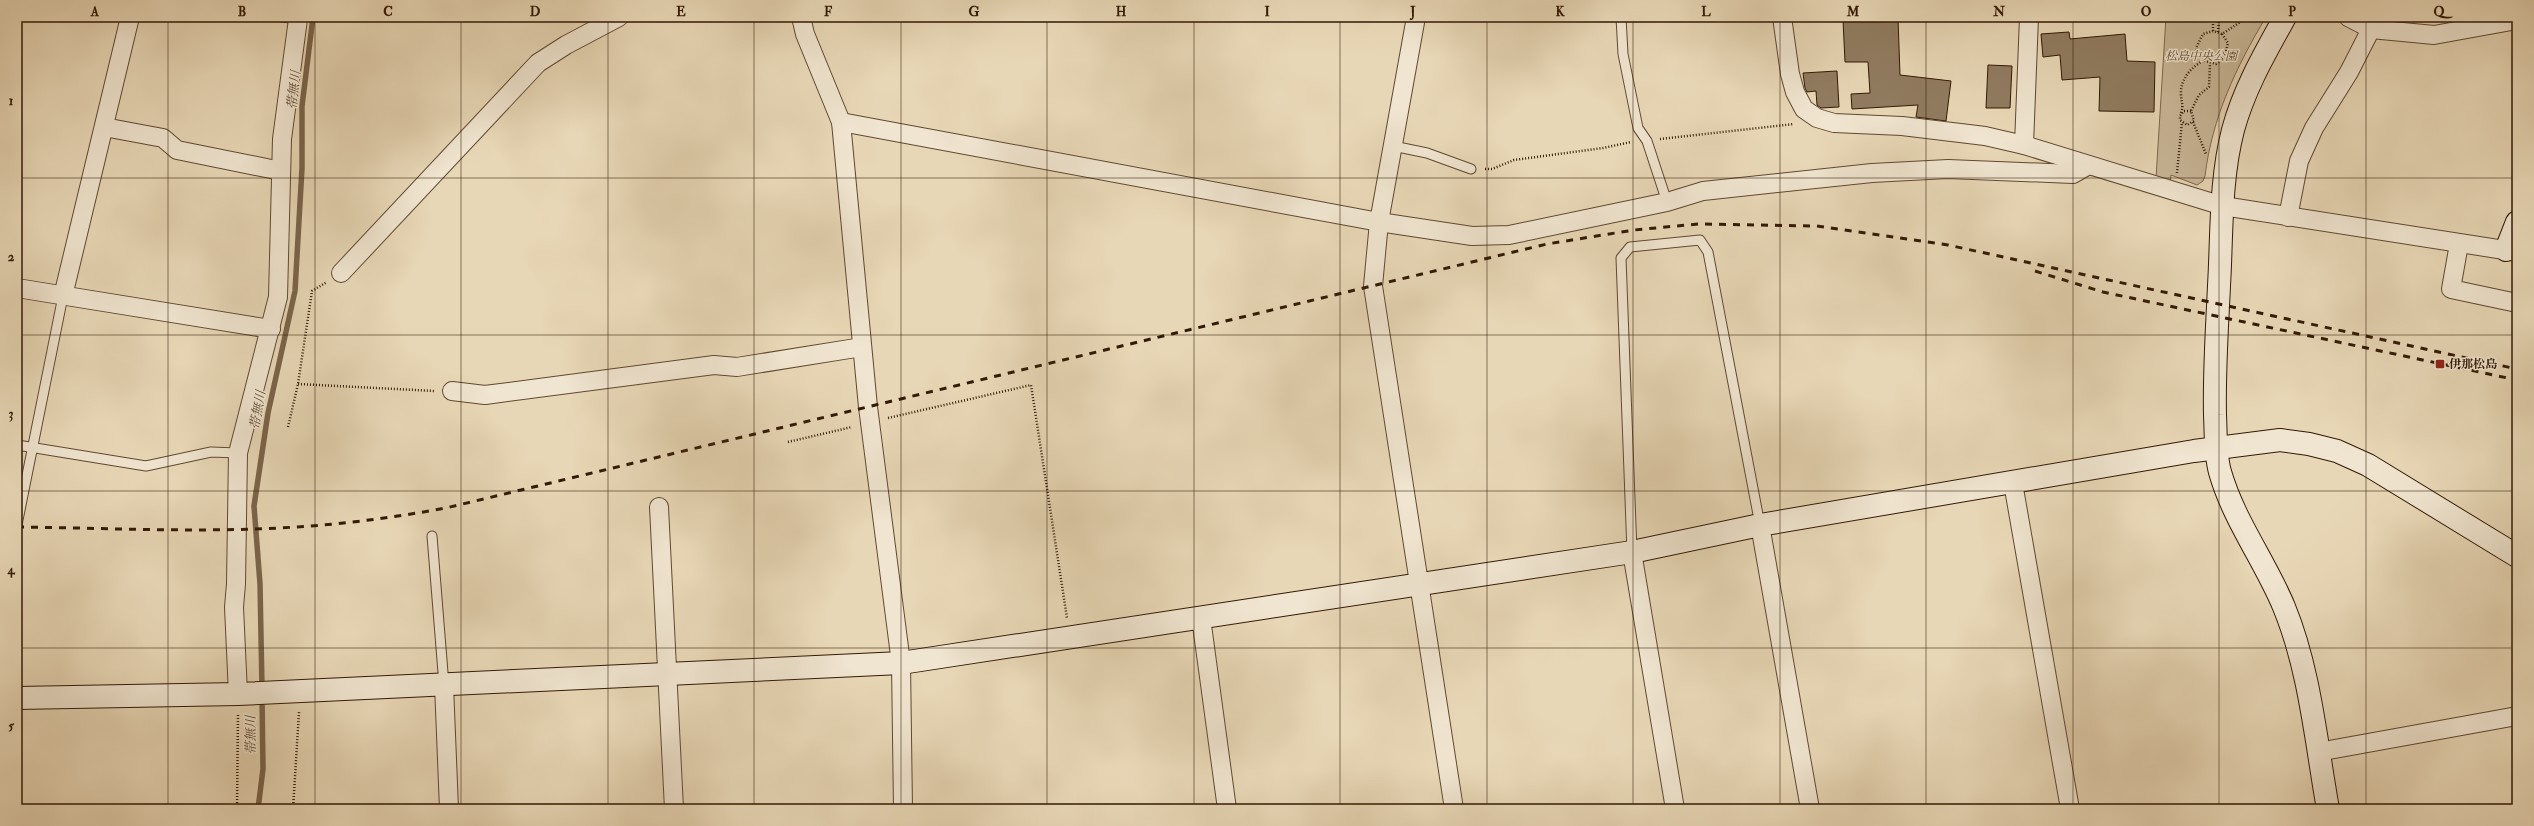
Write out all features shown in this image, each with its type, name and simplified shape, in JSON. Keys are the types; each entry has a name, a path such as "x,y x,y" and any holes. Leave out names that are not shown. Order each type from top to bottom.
{"street":[{"path":"63,296 130,17"},
{"path":"340,273 538,63 566,45 619,17"},
{"path":"801,17 805,34 841,122 870,423 901,663 903,809"},
{"path":"1416,17 1379,222 1373,286 1454,809"},
{"path":"1782,17 1790,74 1795,92 1804,108 1818,118 1834,123 1902,126 1970,134 2024,145 2087,166 2223,206 2459,244 2512,251 2517,222"},
{"path":"2024,145 2029,17"},
{"path":"2285,17 2262,58 2242,103 2228,152 2223,206 2215,389 2216,449 2220,472 2230,499 2243,530 2269,571 2285,609 2300,653 2328,809"},
{"path":"2348,17 2371,29 2434,35 2517,20"},
{"path":"244,694 234,607 236,584 238,453 278,297 282,139 293,18"},
{"path":"2288,217 2299,161 2314,128 2349,72 2371,29"},
{"path":"841,122 1379,222 1472,236 1508,235 1667,202 1704,191 1872,173 1948,169 2072,174 2087,166"},
{"path":"104,127 163,138 177,150 281,171"},
{"path":"2459,244 2451,289 2517,303"},
{"path":"17,288 271,329"},
{"path":"452,391 492,394 714,365 737,367 862,347"},
{"path":"17,698 244,694 901,663 1632,552 1760,525 2216,449 2280,440 2309,444 2337,451 2368,465 2517,556"},
{"path":"2013,483 2070,809"},
{"path":"659,507 674,809"},
{"path":"1760,525 1810,809"},
{"path":"1632,552 1675,809"},
{"path":"1201,618 1227,809"},
{"path":"444,685 449,809"},
{"path":"2318,752 2517,716"}],"lane":[{"path":"1621,17 1623,54 1638,128 1647,141 1667,202"},
{"path":"1393,146 1427,153 1471,169"},
{"path":"1632,552 1621,258 1630,247 1700,240 1708,252 1760,525"},
{"path":"17,525 31,448 63,296"},
{"path":"17,445 146,466 211,452 238,453"},
{"path":"432,536 444,685"}],"path":[{"path":"2213,17 2213,31"},
{"path":"2218,32 2219,17"},
{"path":"2222,34 2248,17"},
{"path":"2213,31 2218,32 2222,34 2228,43 2226,55 2219,63 2210,64 2203,61 2198,55 2198,42 2203,34 2213,31"},
{"path":"2177,177 2182,122 2181,114 2184,105 2181,87 2189,72 2203,61"},
{"path":"2191,111 2199,95 2209,87 2210,64"},
{"path":"2181,114 2184,111 2191,111"},
{"path":"2191,111 2194,117 2193,122 2203,148 2210,156"},
{"path":"2182,122 2187,125 2193,122"},
{"path":"288,427 298,384 312,291 340,273"},
{"path":"298,384 452,391"},
{"path":"788,442 1031,384 1070,638"},
{"path":"293,809 301,691"},
{"path":"237,809 244,694"}],"green space":[{"name":"松島中央公園","path":"2166,17 2266,17 2235,74 2219,113 2208,155 2205,176 2203,181 2197,185 2171,175 2170,184 2156,178"}],"building":[{"path":"1898,18 1900,75 1951,81 1946,121 1916,117 1918,105 1852,109 1851,94 1870,93 1868,62 1845,62 1843,20"},
{"path":"2069,32 2070,39 2125,34 2127,61 2155,62 2154,112 2099,111 2100,77 2062,80 2060,55 2043,57 2041,34"},
{"path":"1988,65 2012,66 2010,108 1986,108"},
{"path":"1837,71 1839,107 1821,108 1817,105 1816,91 1807,92 1803,73"}],"waterway":[{"name":"帯無川","path":"262,688 260,584 254,506 268,413 295,291 302,168 302,106 313,17"},
{"name":"帯無川","path":"258,809 263,769 262,696"}],"railway":[{"path":"17,527 156,530 261,529 352,522 446,508 1547,244 1634,230 1698,224 1817,226 1948,245 2517,369"},
{"path":"2035,271 2103,292 2517,380"}],"place":[{"name":"伊那松島","path":"2440,364"}]}
